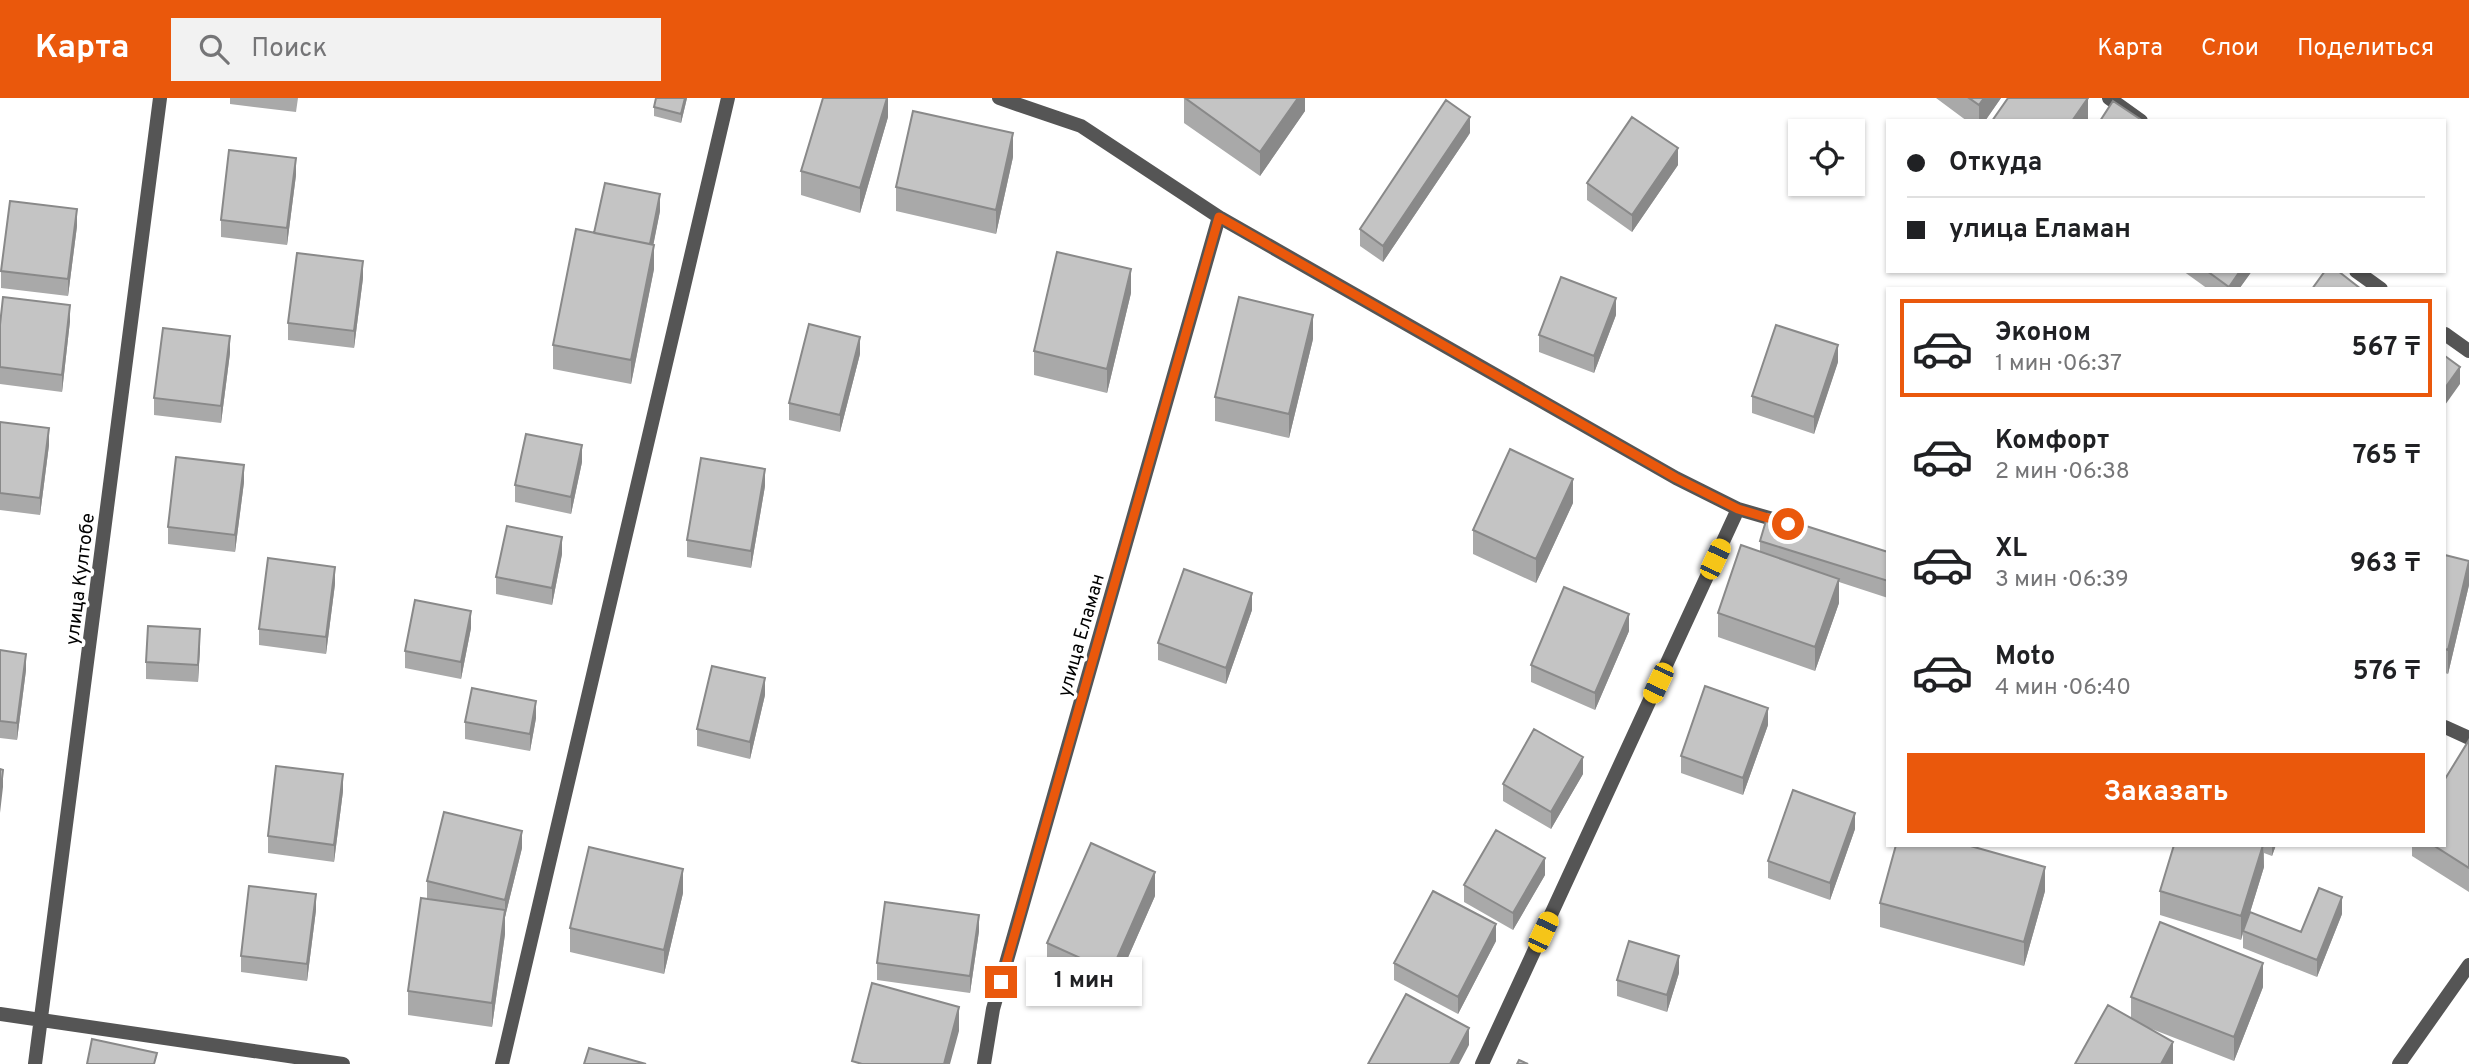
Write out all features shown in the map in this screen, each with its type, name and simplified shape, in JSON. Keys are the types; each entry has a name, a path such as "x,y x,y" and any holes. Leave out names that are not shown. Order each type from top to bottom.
{"street":[{"name":"улица Култобе","path":"35,1064 160,98"},
{"path":"502,1064 728,98"},
{"path":"999,98 1081,126 1219,217 1676,478 1738,509 1801,527"},
{"path":"2109,98 2138,119"},
{"name":"улица Еламан","path":"985,1064 997,995 1219,217"},
{"path":"2359,273 2378,287"},
{"path":"2446,335 2469,351"},
{"path":"1482,1064 1738,509"},
{"path":"2446,727 2469,738"},
{"path":"2399,1064 2469,965"},
{"path":"0,1014 342,1064"}],"building":[{"path":"656,98 685,98 681,114 654,107"},
{"path":"823,98 887,98 860,188 801,171"},
{"path":"1185,98 1298,98 1260,152"},
{"path":"1969,98 1984,98 1979,105"},
{"path":"2008,98 2088,98 2073,119 1993,119"},
{"path":"1446,100 1470,117 1383,246 1360,229"},
{"path":"2113,101 2140,119 2101,119"},
{"path":"913,111 1013,133 996,210 896,187"},
{"path":"1632,117 1678,148 1632,215 1587,183"},
{"path":"229,150 296,158 287,228 221,220"},
{"path":"605,183 660,194 650,244 594,233"},
{"path":"10,201 77,209 68,279 1,271"},
{"path":"576,229 654,245 631,360 553,345"},
{"path":"1057,252 1131,269 1107,369 1034,351"},
{"path":"297,253 363,261 354,331 288,323"},
{"path":"2210,273 2239,273 2229,287"},
{"path":"2324,273 2341,273 2358,287 2313,287"},
{"path":"1561,277 1616,298 1594,356 1539,335"},
{"path":"3,297 70,305 62,375 0,367"},
{"path":"1239,297 1313,315 1289,414 1215,397"},
{"path":"809,324 860,337 840,415 789,403"},
{"path":"1776,325 1838,345 1814,417 1752,396"},
{"path":"163,328 230,336 221,406 154,398"},
{"path":"2446,357 2460,367 2446,387"},
{"path":"0,422 49,428 40,498 0,493"},
{"path":"526,434 582,445 571,497 515,485"},
{"path":"1510,449 1573,479 1536,559 1473,530"},
{"path":"176,457 244,465 235,535 168,527"},
{"path":"701,458 765,469 751,551 687,540"},
{"path":"1768,514 1886,551 1886,580 1760,541"},
{"path":"507,526 562,537 552,588 496,577"},
{"path":"1741,545 1839,579 1815,647 1718,613"},
{"path":"2446,555 2469,561 2448,650 2446,649"},
{"path":"268,558 335,567 326,637 259,629"},
{"path":"1184,569 1252,593 1226,668 1158,643"},
{"path":"1564,587 1629,614 1595,693 1531,665"},
{"path":"415,600 471,611 461,662 405,651"},
{"path":"148,626 200,629 198,665 146,662"},
{"path":"0,650 26,654 17,723 0,721"},
{"path":"712,666 765,678 750,742 697,729"},
{"path":"1705,686 1768,708 1743,778 1681,756"},
{"path":"472,688 536,701 530,734 465,722"},
{"path":"1534,729 1583,757 1551,812 1503,784"},
{"path":"2469,740 2469,868 2436,847 2446,847 2446,777"},
{"path":"276,766 343,774 334,845 268,836"},
{"path":"0,769 3,770 0,796"},
{"path":"1793,790 1855,813 1830,883 1768,861"},
{"path":"444,812 522,831 505,900 427,881"},
{"path":"1496,830 1545,858 1513,913 1464,885"},
{"path":"1091,843 1155,872 1111,972 1047,943"},
{"path":"589,847 683,869 664,950 570,928"},
{"path":"1895,847 1974,847 2045,867 2024,942 1880,903"},
{"path":"2173,847 2262,847 2241,916 2160,891"},
{"path":"249,886 316,894 307,964 241,956"},
{"path":"2319,888 2342,897 2317,960 2243,931 2250,912 2301,932"},
{"path":"1433,891 1496,924 1458,997 1394,963"},
{"path":"421,898 505,910 492,1003 408,991"},
{"path":"885,902 979,915 970,976 877,963"},
{"path":"2160,922 2263,963 2234,1037 2131,997"},
{"path":"1629,941 1679,956 1667,995 1617,980"},
{"path":"872,983 959,1007 944,1064 862,1064 852,1061"},
{"path":"1406,994 1469,1028 1450,1064 1368,1064"},
{"path":"2108,1005 2173,1042 2161,1064 2075,1064"},
{"path":"92,1039 157,1053 154,1064 87,1064"},
{"path":"589,1048 646,1064 584,1064"}],"route":[{"path":"1001,982 1219,217 1676,478 1738,509 1788,524"}]}
